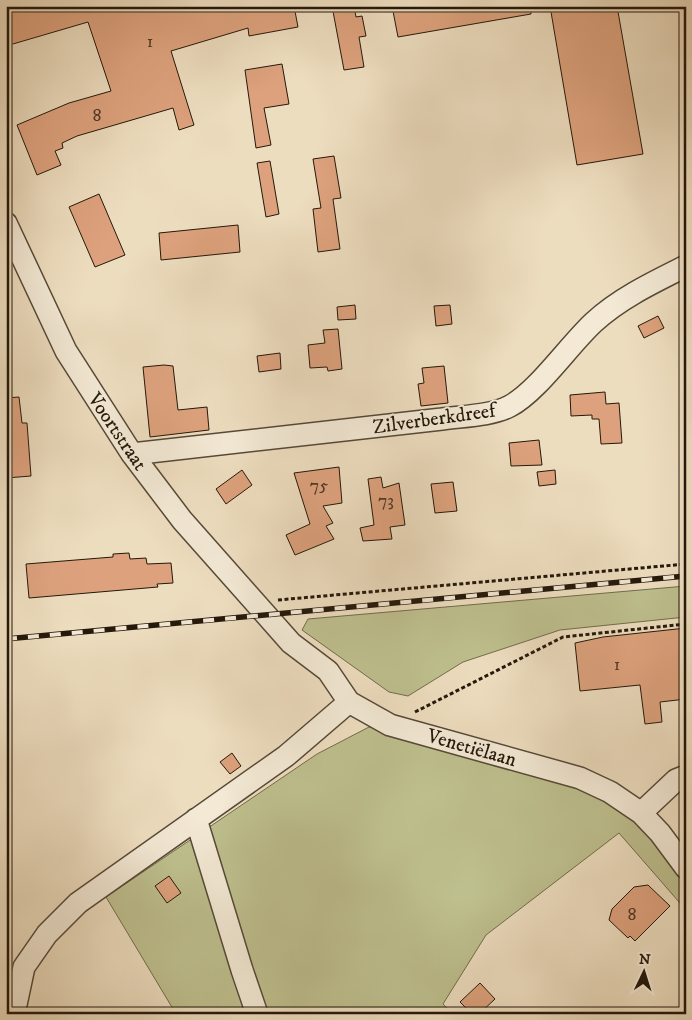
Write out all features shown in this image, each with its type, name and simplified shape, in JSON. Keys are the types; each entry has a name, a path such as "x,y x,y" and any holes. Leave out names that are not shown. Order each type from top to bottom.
{"street":[{"name":"Voortstraat","path":"6,223 66,351 132,454 182,520 260,609"},
{"name":"Zilverberkdreef","path":"132,454 442,419 489,412 509,406 525,395 595,322 620,302 686,266"},
{"name":"Venetiëlaan","path":"260,609 291,642 328,671 349,702 390,724 580,778 610,792 641,812 660,833 686,868"},
{"path":"14,1014 24,967 47,934 78,902 286,756 349,702"},
{"path":"641,812 676,780 686,776"},
{"path":"196,819 257,1014"}],"path":[{"path":"260,609 686,564"},
{"path":"390,724 563,637 686,624"}],"green space":[{"path":"686,586 686,617 560,630 463,662 408,696 389,692 302,630 308,619"},
{"path":"369,727 492,756 598,796 646,823 686,880 686,910 619,833 486,935 443,1004 453,1014 176,1014 106,897 317,754"}],"building":[{"path":"6,6 294,6 298,27 249,36 248,28 171,51 194,125 179,130 173,108 77,136 62,143 63,148 55,151 61,165 37,175 17,125 69,103 111,91 88,22 6,46"},
{"path":"332,6 354,6 356,17 362,16 366,36 359,37 364,67 344,70"},
{"path":"392,6 531,6 531,14 398,37"},
{"path":"550,6 617,6 643,154 577,165"},
{"path":"282,64 289,104 264,108 271,145 256,148 245,70"},
{"path":"334,156 341,198 333,199 340,249 318,252 313,209 321,208 313,159"},
{"path":"270,161 279,214 266,217 257,163"},
{"path":"99,194 125,255 95,267 69,207"},
{"path":"238,225 240,252 161,260 159,233"},
{"path":"355,305 356,319 338,320 337,307"},
{"path":"450,305 452,324 436,326 434,306"},
{"path":"658,316 664,328 644,338 638,326"},
{"path":"338,329 342,369 328,371 327,367 310,368 308,345 325,343 323,330"},
{"path":"280,353 281,369 259,372 257,356"},
{"path":"173,366 178,410 207,407 209,430 150,437 143,367"},
{"path":"444,366 448,403 421,406 418,384 424,383 422,368"},
{"path":"605,392 606,404 619,403 622,443 601,444 599,419 592,419 592,415 571,416 570,395"},
{"path":"19,397 22,423 27,423 31,476 6,478 6,398"},
{"path":"539,440 542,465 511,466 509,443"},
{"path":"339,467 342,503 323,506 333,523 326,526 334,539 295,555 286,535 310,524 294,473"},
{"path":"242,470 252,485 226,504 216,489"},
{"path":"555,470 556,484 539,486 537,472"},
{"path":"381,477 383,488 399,483 405,525 390,527 392,539 363,541 360,528 374,525 368,479"},
{"path":"453,482 457,511 435,513 431,484"},
{"path":"129,553 130,559 146,558 147,564 171,563 173,583 157,584 158,587 29,598 26,564 113,557 113,554"},
{"path":"686,628 686,699 660,702 662,722 645,724 640,685 580,691 575,643 603,637"},
{"path":"232,753 241,766 230,774 220,762"},
{"path":"169,876 181,893 167,903 155,886"},
{"path":"648,885 670,906 635,941 630,936 628,938 609,920 612,909 634,887"},
{"path":"480,983 495,999 479,1014 472,1014 460,1002"}],"railway":[{"path":"6,639 686,576"}]}
